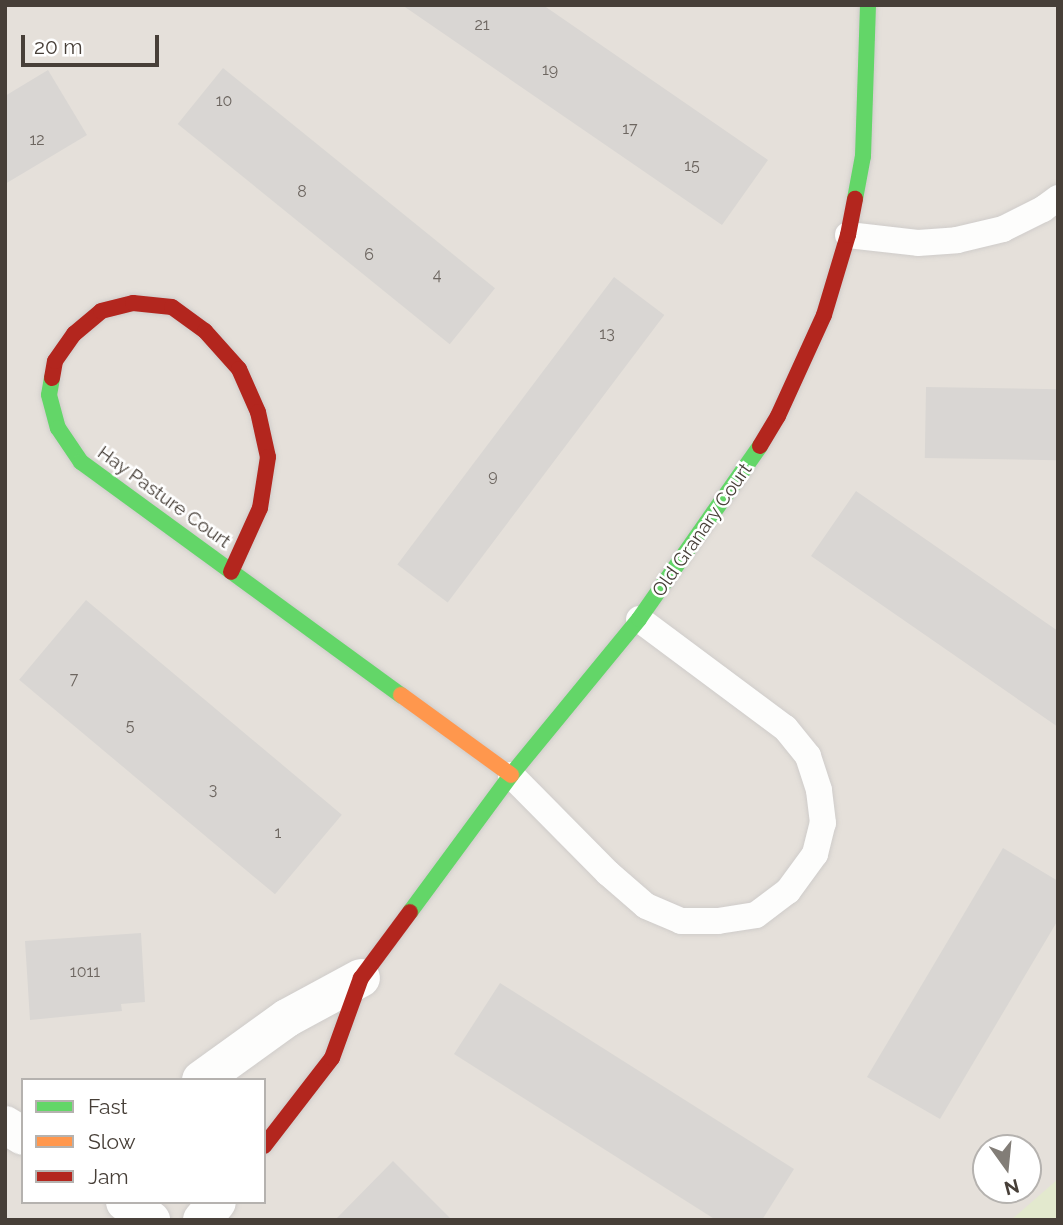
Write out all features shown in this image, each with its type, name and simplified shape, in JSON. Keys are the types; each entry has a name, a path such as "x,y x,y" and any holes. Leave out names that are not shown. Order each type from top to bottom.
{"street":[{"name":"Old Granary Court","path":"266,1143 332,1058 361,978 511,775 639,619 735,485 778,416 824,315 848,234 863,156 868,5"},
{"name":"Hay Pasture Court","path":"231,572 260,508 268,457 258,412 239,369 205,331 173,307 134,303 100,312 74,334 55,361 49,395 58,428 81,462 231,572 511,775"},
{"name":"Old Granary Court","path":"204,1078 287,1018 361,978"},
{"path":"5,1125 21,1135"},
{"path":"128,1204 151,1220"},
{"path":"202,1220 215,1204"}],"lane":[{"path":"848,234 918,243 957,240 1003,229 1043,209 1058,198"},
{"path":"511,775 608,873 646,906 681,921 718,921 756,915 788,891 815,854 823,823 819,790 808,756 785,728 639,619"}],"shaded area":[{"path":"5,5 1058,5 1058,1200 1051,1220 5,1220"}],"green space":[{"path":"1058,1179 1058,1220 1011,1220 1029,1204 1042,1204 1042,1193"}],"building":[{"path":"402,5 543,5 768,160 722,225"},
{"path":"223,68 495,288 450,344 178,124"},
{"path":"48,70 87,135 5,184 5,96"},
{"path":"614,277 664,315 448,602 397,565"},
{"path":"926,387 1058,389 1057,460 925,458"},
{"path":"856,491 1058,631 1058,727 811,556"},
{"path":"86,600 342,815 275,894 19,680"},
{"path":"1003,848 1058,881 1058,920 940,1119 867,1077"},
{"path":"141,933 145,1002 121,1004 122,1011 30,1020 25,941"},
{"path":"500,983 794,1169 762,1220 716,1220 454,1054"},
{"path":"393,1161 452,1220 335,1220"}],"traffic: fast":[{"path":"855,199 863,156 868,5"},
{"path":"52,378 49,395 58,428 81,462 401,695"},
{"path":"410,912 511,775 639,619 760,446"}],"traffic: slow":[{"path":"401,695 511,775"}],"traffic: jam":[{"path":"760,446 778,416 824,315 848,235 855,199"},
{"path":"52,378 55,361 74,334 101,311 133,303 172,307 205,331 239,369 258,412 268,457 260,508 231,572"},
{"path":"266,1143 332,1058 361,978 410,912"}]}
